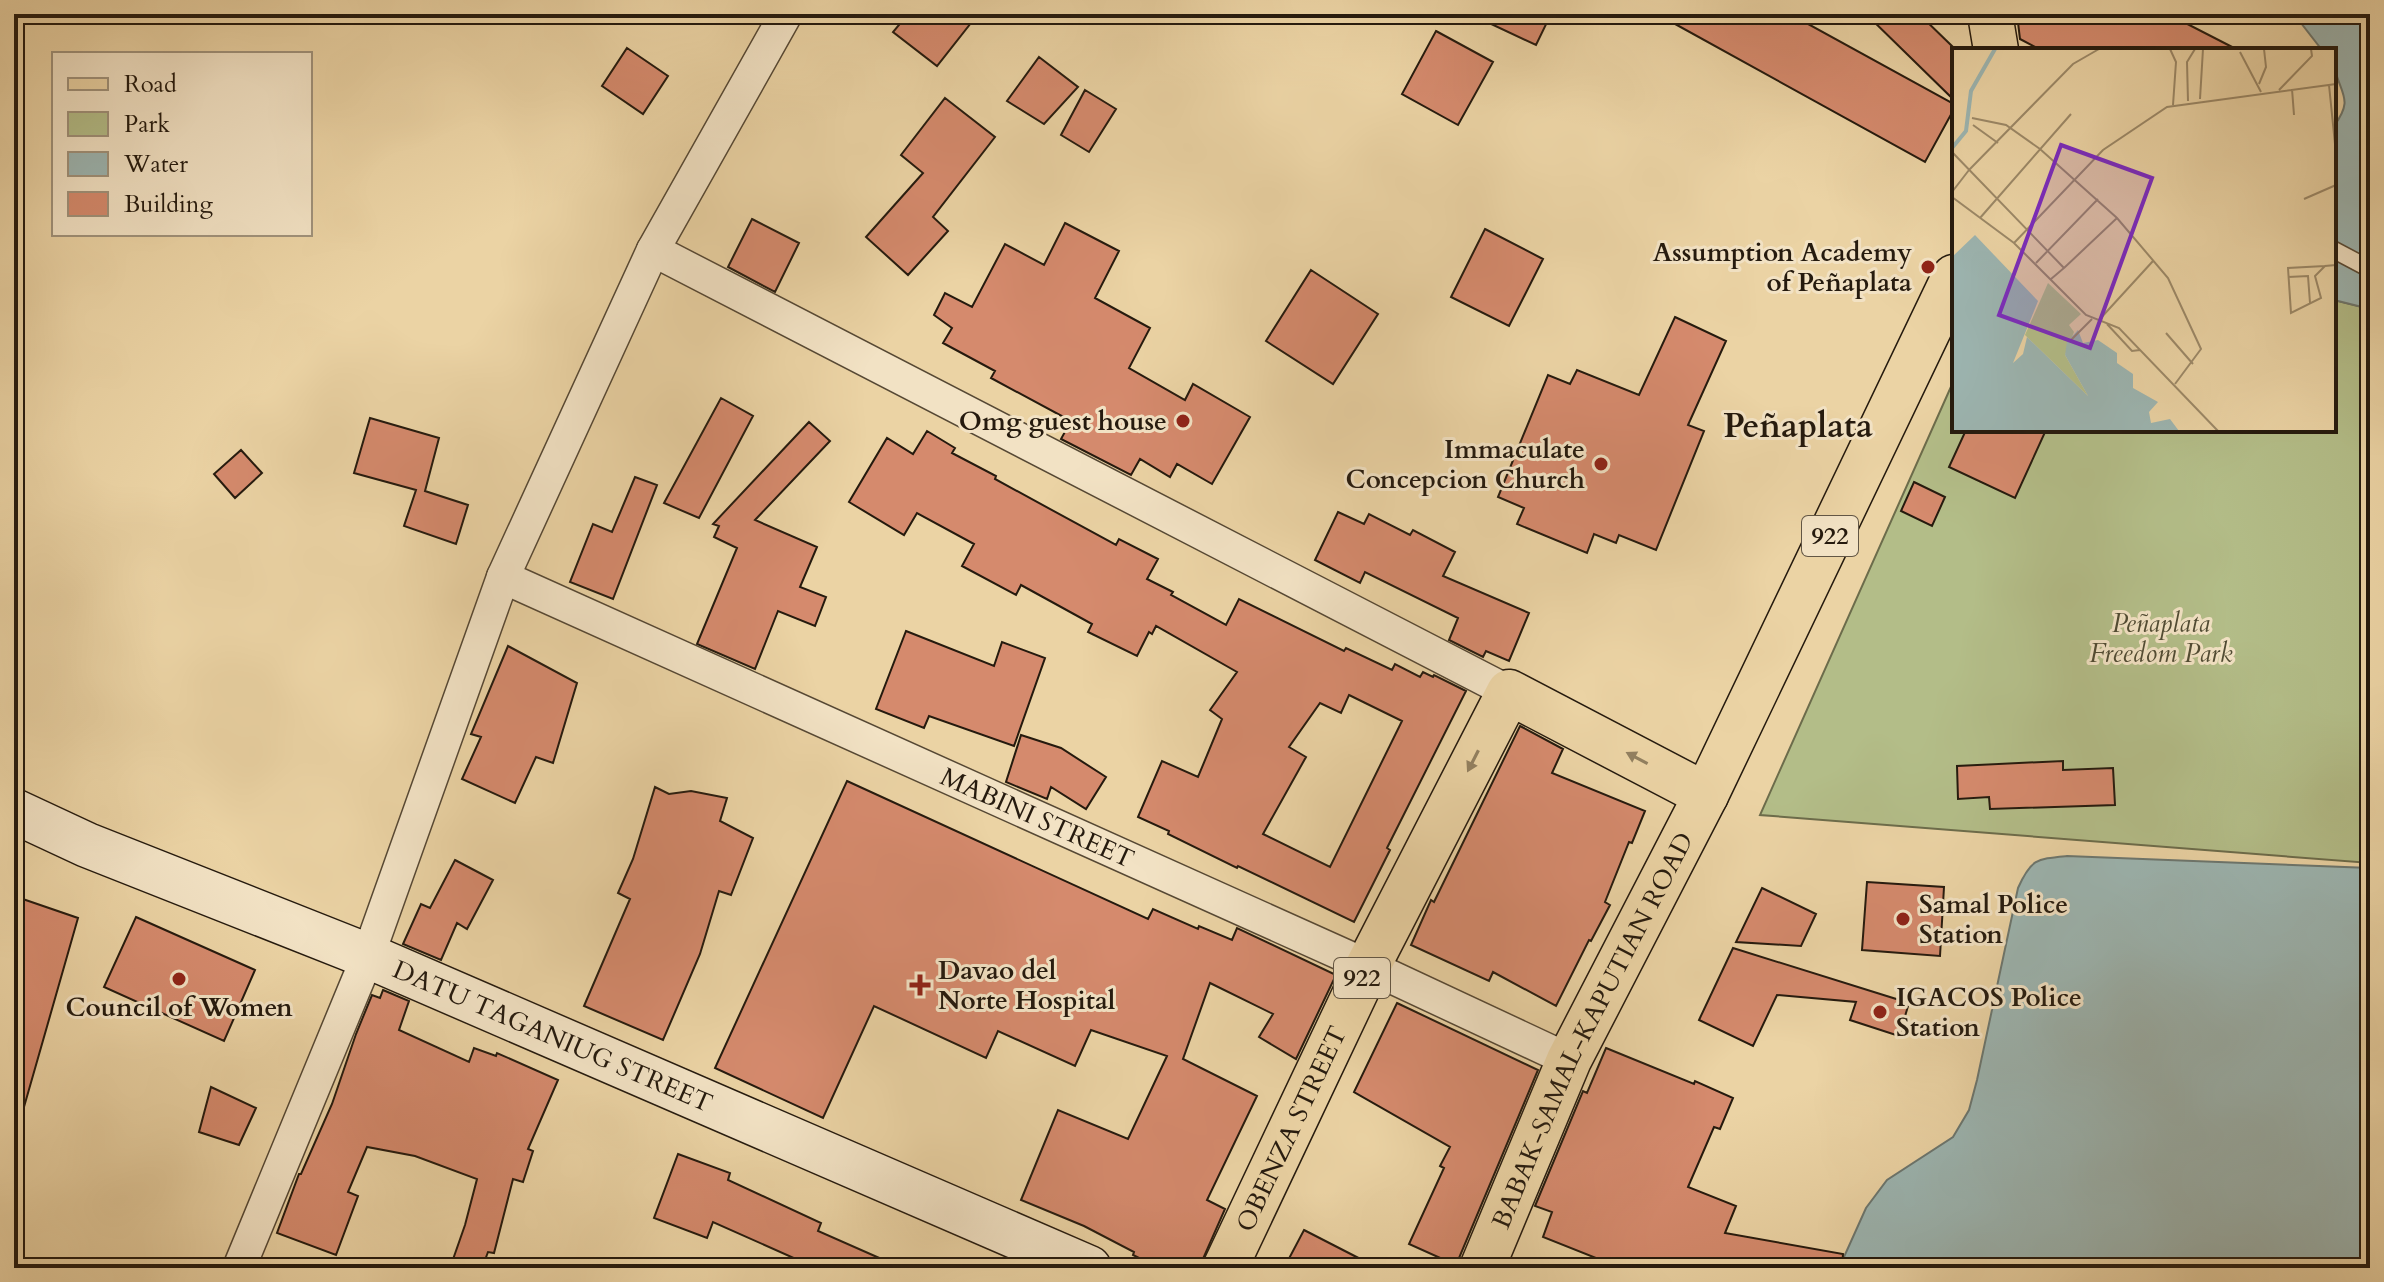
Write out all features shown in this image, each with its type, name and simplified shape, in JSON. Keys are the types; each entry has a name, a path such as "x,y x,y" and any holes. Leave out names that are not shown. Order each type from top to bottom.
{"main road":[{"name":"BABAK-SAMAL-KAPUTIAN ROAD","path":"1482,1268 1569,1060 1706,795 1952,281"},
{"path":"1509,692 1706,795"},
{"name":"OBENZA STREET","path":"1225,1268 1368,966 1509,692"},
{"name":"DATU TAGANIUG STREET","path":"14,811 87,845 368,956 1089,1268"}],"street":[{"path":"239,1268 368,956 503,577 653,250 786,14"},
{"path":"653,250 1509,692"},
{"name":"MABINI STREET","path":"503,577 1368,966 1569,1060"}],"lane":[{"path":"2336,251 2368,268"}],"green space":[{"name":"Peñaplata Freedom Park","path":"2336,300 2370,309 2370,863 1760,815 1952,384 1952,432 2336,432"}],"water":[{"path":"2294,14 2370,14 2370,309 2336,300 2336,123 2345,104 2336,74 2336,48 2320,48"},
{"path":"2067,856 2370,868 2370,1268 1839,1268 1866,1208 1887,1180 1953,1137 1969,1110 2018,888 2036,862"}],"building":[{"path":"908,14 978,14 937,66 893,32"},
{"path":"1470,14 1551,14 1536,45"},
{"path":"1657,14 1790,14 1952,103 1952,113 1925,162"},
{"path":"1866,14 1919,14 1954,48 1952,98"},
{"path":"2017,14 2168,14 2234,48 2037,48 2020,39"},
{"path":"1436,31 1493,62 1458,125 1402,94"},
{"path":"627,48 668,76 643,114 602,86"},
{"path":"1039,57 1078,87 1044,124 1007,101"},
{"path":"1085,90 1116,109 1089,152 1061,135"},
{"path":"945,98 995,137 933,217 948,231 908,275 866,237 923,173 901,155"},
{"path":"752,219 799,243 775,292 728,267"},
{"path":"1065,223 1119,251 1095,298 1150,328 1129,368 1185,400 1193,384 1250,417 1212,484 1177,464 1170,477 1140,459 1131,475 1061,439 1071,421 991,378 995,371 943,343 952,328 934,315 945,293 972,307 1005,244 1044,265"},
{"path":"1485,229 1543,259 1509,326 1451,297"},
{"path":"1311,270 1378,314 1333,384 1266,341"},
{"name":"Immaculate Concepcion Church","path":"1675,317 1726,341 1688,425 1704,431 1656,550 1619,535 1616,543 1594,534 1587,553 1517,524 1524,508 1498,497 1548,375 1570,384 1577,370 1639,395"},
{"path":"721,398 753,416 699,518 664,503"},
{"path":"370,418 439,438 425,491 468,505 456,544 404,526 416,490 354,473"},
{"path":"809,422 830,441 755,520 817,547 800,587 826,597 815,626 778,611 755,669 697,644 737,548 714,537 719,526 713,524"},
{"path":"927,431 955,448 952,453 996,476 995,479 1116,545 1119,539 1158,559 1147,579 1226,625 1239,599 1344,651 1346,648 1392,670 1395,664 1420,677 1423,672 1434,675 1466,691 1387,848 1390,850 1354,922 1237,868 1138,817 1162,761 1198,777 1222,719 1210,710 1237,672 1156,626 1152,634 1149,632 1137,656 1088,632 1092,624 1021,585 1016,595 962,566 974,544 917,513 904,535 849,502 887,438 913,454","holes":["1349,695 1402,721 1330,867 1263,834 1306,757 1289,747 1320,703 1341,713"]},
{"path":"1965,432 2045,432 2015,498 1949,467"},
{"path":"241,450 262,473 235,498 214,474"},
{"path":"635,477 657,485 613,599 570,582 593,524 612,532"},
{"path":"1914,482 1945,497 1932,526 1901,511"},
{"path":"1338,512 1364,524 1369,514 1410,535 1413,530 1455,552 1443,576 1529,613 1509,661 1486,651 1483,657 1449,640 1458,618 1365,572 1360,583 1315,560"},
{"path":"906,631 994,666 1002,642 1045,658 1014,746 929,716 924,728 876,709"},
{"path":"508,646 577,683 553,763 536,757 515,803 462,779 481,737 471,734"},
{"path":"1520,726 1563,749 1552,773 1645,811 1605,902 1610,905 1556,1006 1493,972 1489,981 1411,945"},
{"path":"1021,735 1061,748 1106,777 1086,809 1051,787 1047,799 1006,782"},
{"path":"2063,761 2063,770 2113,768 2115,805 1990,809 1989,797 1958,799 1957,766"},
{"name":"Davao del Norte Hospital","path":"847,781 1148,919 1153,909 1232,940 1237,928 1336,975 1296,1059 1259,1037 1273,1014 1210,983 1183,1059 1257,1096 1207,1200 1225,1209 1199,1268 1159,1268 1084,1226 1021,1200 1058,1110 1128,1139 1167,1056 1091,1030 1075,1066 998,1031 986,1058 874,1006 823,1118 715,1068"},
{"path":"655,787 669,794 691,791 727,798 720,821 753,838 731,895 719,891 700,954 663,1040 584,1006 630,899 618,893 633,859"},
{"path":"455,860 493,880 467,929 457,923 441,960 403,944 421,904 430,908"},
{"name":"Samal Police Station","path":"1867,882 1944,887 1940,956 1862,950"},
{"path":"1762,888 1816,914 1801,946 1736,942"},
{"path":"14,896 78,918 22,1114 14,1113"},
{"name":"Council of Women","path":"136,917 255,970 224,1041 104,987"},
{"path":"1733,948 1909,1003 1899,1036 1850,1020 1856,1002 1777,995 1753,1046 1699,1020"},
{"path":"383,990 409,1001 399,1030 469,1062 474,1048 496,1056 497,1053 558,1080 528,1149 533,1151 523,1182 513,1179 494,1253 488,1252 482,1268 450,1268 477,1179 415,1156 367,1147 348,1192 358,1196 336,1255 277,1233 299,1174 332,1104 372,995 380,998"},
{"path":"1397,1003 1538,1070 1458,1266 1409,1244 1444,1168 1440,1166 1450,1147 1354,1092"},
{"path":"1606,1048 1733,1098 1720,1129 1714,1127 1688,1187 1736,1206 1725,1233 1843,1254 1842,1268 1621,1268 1543,1237 1552,1212 1535,1206 1583,1091 1587,1093"},
{"path":"211,1087 256,1108 239,1145 199,1132"},
{"path":"678,1154 730,1173 728,1180 821,1223 818,1231 902,1268 816,1268 713,1222 707,1238 654,1218"},
{"path":"1304,1230 1378,1268 1284,1268"}],"place":[{"name":"Assumption Academy of Peñaplata","path":"1928,267"},
{"name":"Omg guest house","path":"1183,421"},
{"name":"Immaculate Concepcion Church","path":"1601,464"},
{"name":"Samal Police Station","path":"1903,919"},
{"name":"Council of Women","path":"179,979"},
{"name":"Davao del Norte Hospital","path":"920,985"},
{"name":"IGACOS Police Station","path":"1880,1012"}],"district":[{"name":"Peñaplata","path":"1798,426"}]}
